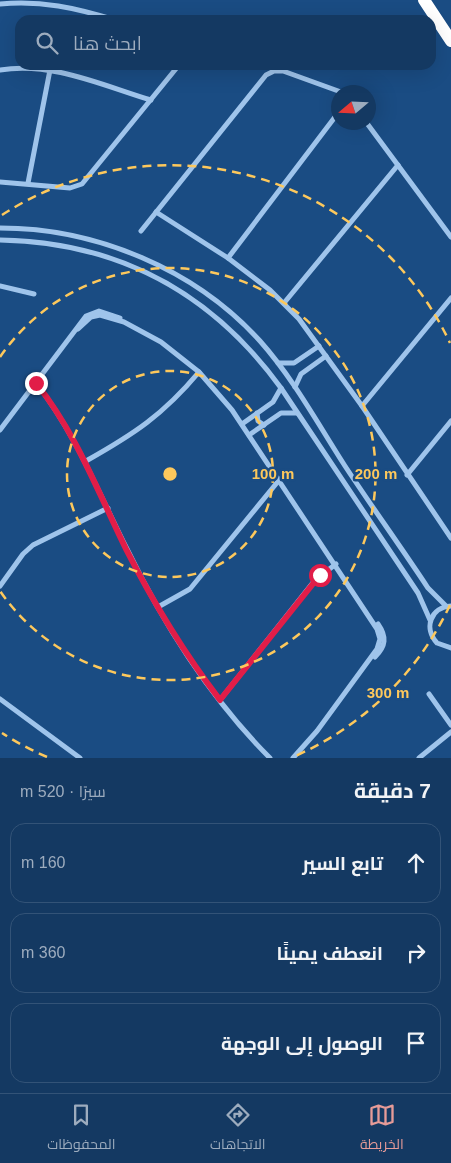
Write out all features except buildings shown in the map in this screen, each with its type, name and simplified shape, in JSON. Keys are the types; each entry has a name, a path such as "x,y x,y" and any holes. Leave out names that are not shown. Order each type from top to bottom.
{"highway":[{"path":"424,0 434,15"},
{"path":"436,18 451,41"}],"street":[{"path":"0,4 22,1 48,2 96,15"},
{"path":"0,70 15,69"},
{"path":"28,183 50,70 151,100"},
{"path":"0,182 70,188 82,184 175,70"},
{"path":"141,231 266,75 274,71 283,71 331,88"},
{"path":"228,258 331,122"},
{"path":"372,130 451,237"},
{"path":"284,303 398,166"},
{"path":"156,212 228,258 284,303 319,346 362,406 451,538"},
{"path":"0,228 52,232 90,240 136,255 202,290 227,309 250,330 278,363 428,588 448,606 436,611 430,620"},
{"path":"0,240 45,243 92,252 131,266 168,283 195,300 235,333 281,388 418,593 430,620 430,632 434,640 440,646 451,648"},
{"path":"0,286 34,294"},
{"path":"362,406 451,298"},
{"path":"0,430 78,329 91,318 100,315 124,322 161,342 199,372 222,396 280,479 368,615 383,632 385,639 383,647 369,661 293,758"},
{"path":"278,363 294,363 319,346"},
{"path":"295,387 301,374 326,356"},
{"path":"86,462 116,445 159,414 176,400 199,372"},
{"path":"36,383 60,416 86,462 158,608 185,653 220,700 270,758"},
{"path":"242,424 273,402 281,388"},
{"path":"257,413 258,421 264,425"},
{"path":"249,435 281,413 297,413"},
{"path":"407,475 451,421"},
{"path":"158,608 190,590 280,479"},
{"path":"0,586 23,554 33,545 108,508"},
{"path":"220,700 315,580 336,564"},
{"path":"429,694 451,725"},
{"path":"0,699 80,758"},
{"path":"419,758 451,732"}],"route":[{"path":"36,383 60,416 86,462 126,548 158,608 185,653 220,700 246,670 320,575"}]}
